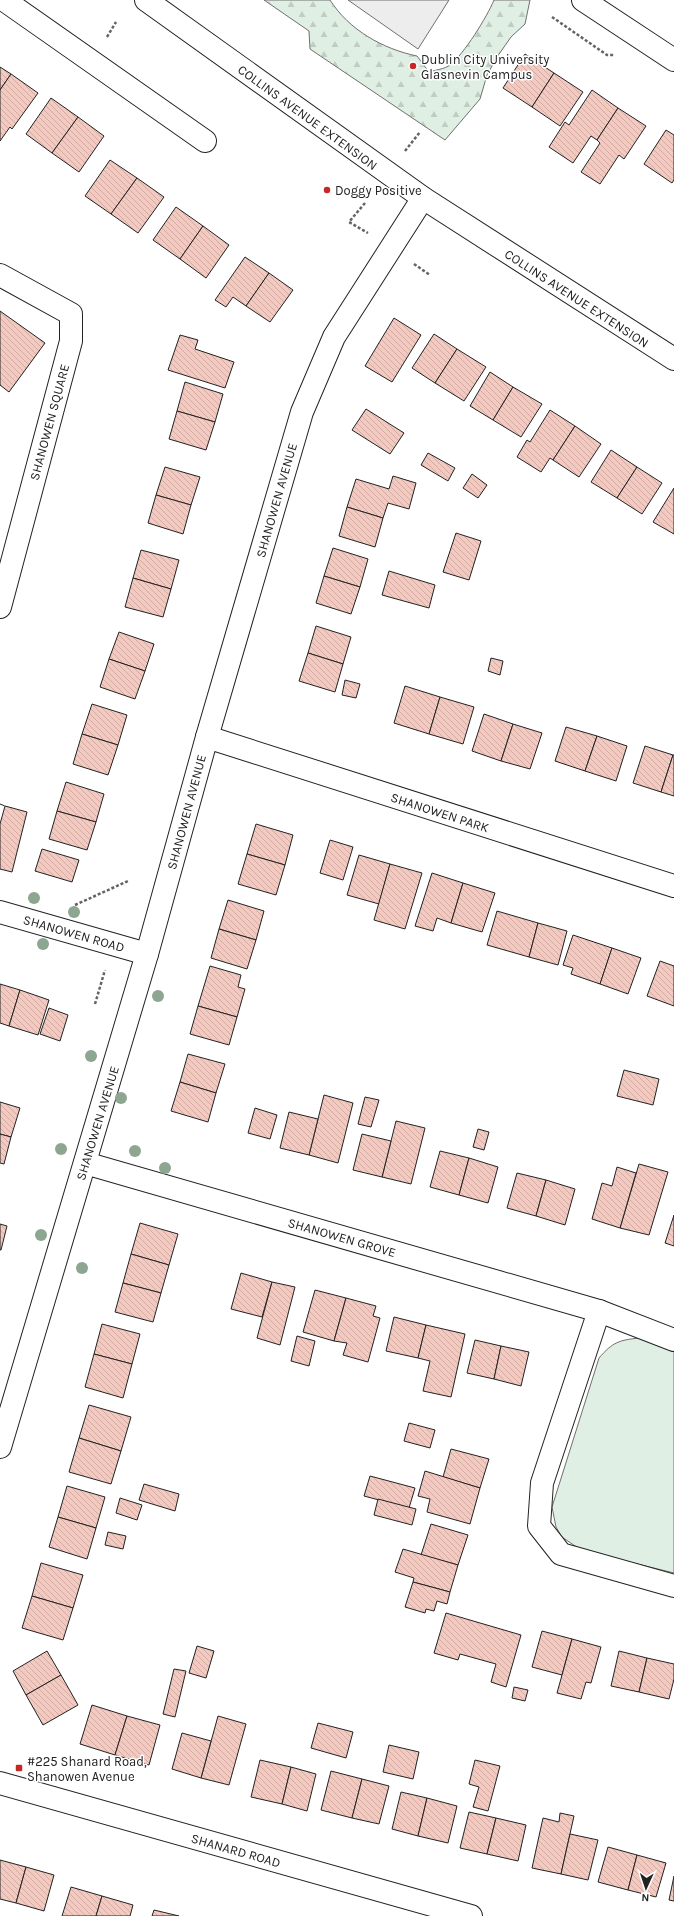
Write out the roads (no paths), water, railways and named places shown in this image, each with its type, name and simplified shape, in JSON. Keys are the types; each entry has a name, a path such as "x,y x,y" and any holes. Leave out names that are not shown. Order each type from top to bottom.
{"street":[{"path":"4,0 205,141"},
{"name":"COLLINS AVENUE EXTENSION","path":"146,0 423,198 674,360"},
{"path":"583,0 674,60"},
{"name":"SHANOWEN AVENUE","path":"0,1447 147,954 206,737 302,412 334,337 423,198"},
{"name":"SHANOWEN SQUARE","path":"0,275 71,314 71,341 0,607"},
{"name":"SHANOWEN PARK","path":"206,737 674,886"},
{"name":"SHANOWEN ROAD","path":"0,912 147,954"},
{"name":"SHANOWEN GROVE","path":"85,1163 599,1311 674,1340"},
{"path":"599,1311 542,1483 539,1526 561,1554 674,1586"},
{"name":"SHANARD ROAD","path":"0,1783 471,1916"}],"place":[{"name":"Dublin City University Glasnevin Campus","path":"413,66"},
{"name":"Doggy Positive","path":"327,190"},
{"name":"#225 Shanard Road, Shanowen Avenue","path":"19,1768"}]}
